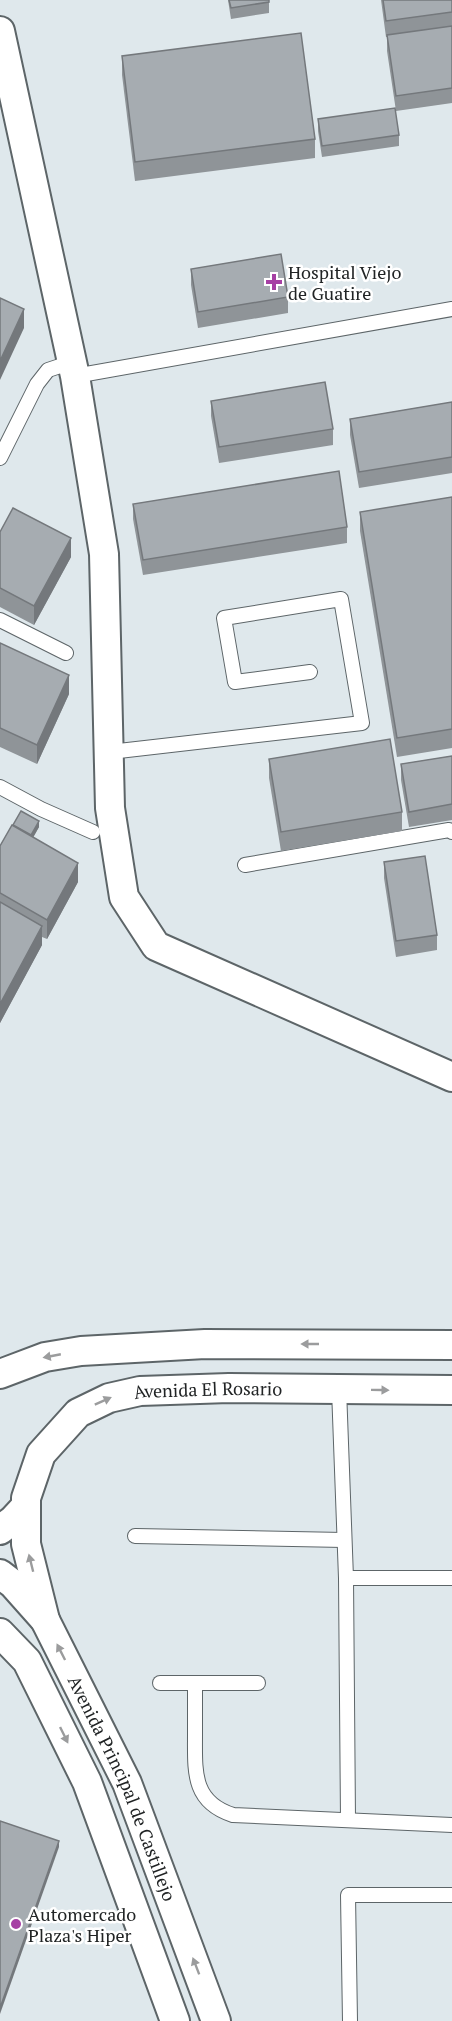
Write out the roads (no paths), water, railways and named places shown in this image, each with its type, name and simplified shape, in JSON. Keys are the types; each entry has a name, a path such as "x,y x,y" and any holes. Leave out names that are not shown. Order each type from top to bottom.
{"street":[{"path":"0,31 73,369 104,554 111,808 124,897 156,946 452,1077"},
{"path":"0,1374 45,1357 93,1350 204,1344 452,1345"},
{"name":"Avenida El Rosario","path":"45,1620 26,1544 26,1498 41,1454 78,1413 109,1398 151,1390 229,1388 452,1390"},
{"path":"0,1530 26,1506"},
{"name":"Avenida Principal de Castillejo","path":"0,1574 13,1584 45,1620 127,1783 216,2021"},
{"name":"Avenida Principal de Castillejo","path":"0,1633 27,1661 87,1782 175,2021"}],"lane":[{"path":"2,450 37,384 48,370 73,369 452,309"},
{"path":"110,752 362,723 341,599 224,618 236,682 310,672"},
{"path":"0,620 66,653"},
{"path":"1,791 93,832"},
{"path":"245,866 449,830 452,832"},
{"path":"339,1389 346,1578 348,1820"},
{"path":"135,1536 344,1540"},
{"path":"346,1578 452,1578"},
{"path":"160,1683 258,1683"},
{"path":"195,1684 195,1774 204,1796 218,1810 233,1815 452,1825"},
{"path":"350,2021 348,1895 452,1895"}],"place":[{"name":"Hospital Viejo de Guatire","path":"274,282"},
{"name":"Automercado Plaza's Hiper","path":"16,1924"}]}
